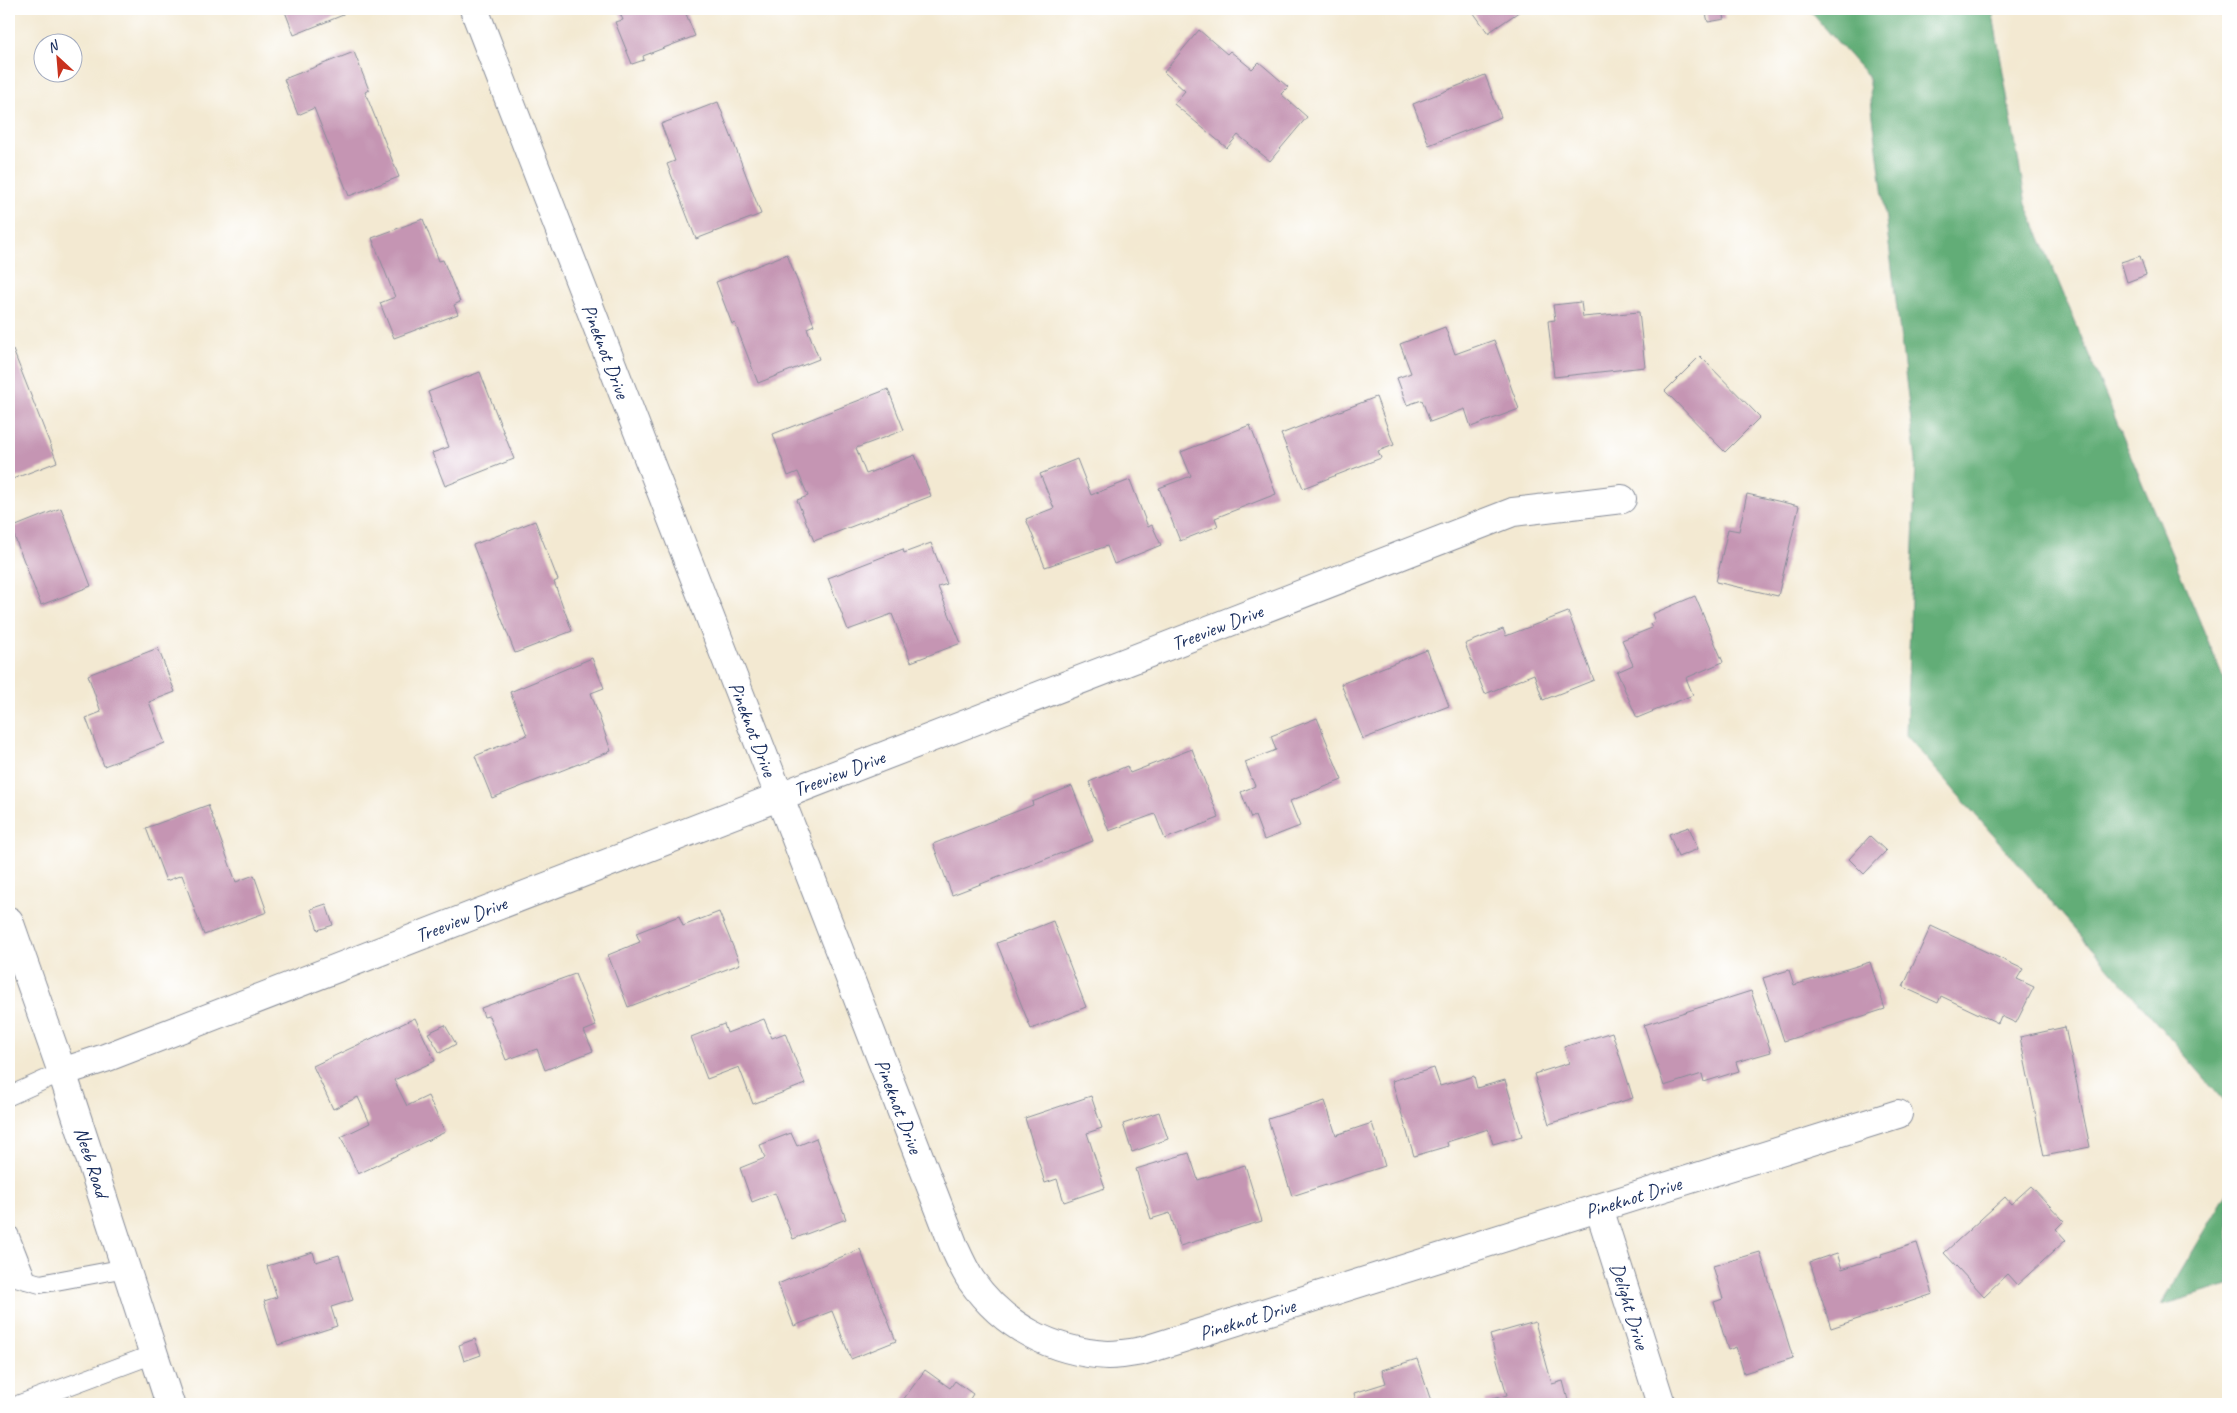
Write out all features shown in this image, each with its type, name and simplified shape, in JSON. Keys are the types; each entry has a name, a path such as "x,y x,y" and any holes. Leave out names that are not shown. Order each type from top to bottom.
{"street":[{"name":"Pineknot Drive","path":"474,9 955,1250 970,1279 990,1305 1016,1326 1045,1342 1077,1351 1110,1355 1142,1352 1898,1114"},
{"name":"Treeview Drive","path":"62,1072 112,1055 1513,512 1622,499"},
{"name":"Neeb Road","path":"9,921 62,1072 170,1404"},
{"name":"Delight Drive","path":"1600,1208 1661,1404"}],"lane":[{"path":"9,1096 62,1072"},
{"path":"9,1234 26,1280"},
{"path":"9,1275 40,1284 126,1268"},
{"path":"20,1404 154,1354"}],"green space":[{"path":"1808,9 1992,9 2026,204 2228,689 2228,1105 1906,735 1916,461 1868,76"},
{"path":"2228,1192 2228,1286 2161,1305"}],"building":[{"path":"284,9 341,9 343,15 294,35"},
{"path":"618,9 684,9 695,36 643,56 644,60 632,64 615,22 623,20"},
{"path":"1471,9 1523,9 1488,33"},
{"path":"1705,9 1722,9 1725,19 1708,22"},
{"path":"1199,30 1227,54 1230,51 1252,69 1259,62 1288,87 1281,94 1307,117 1270,161 1238,135 1227,148 1174,104 1185,91 1164,72"},
{"path":"354,52 369,90 365,92 399,177 349,196 314,108 298,115 284,79"},
{"path":"1485,75 1501,117 1429,145 1413,104"},
{"path":"718,102 761,214 696,239 667,164 675,161 661,124"},
{"path":"423,219 439,261 443,260 460,302 454,305 458,314 394,338 380,303 395,297 372,238"},
{"path":"787,254 814,325 807,328 819,359 758,383 735,323 732,324 716,282"},
{"path":"2140,256 2146,275 2127,282 2121,262"},
{"path":"1581,302 1583,317 1639,312 1645,367 1554,377 1548,321 1555,320 1553,305"},
{"path":"1445,327 1455,354 1494,340 1519,409 1471,427 1465,409 1430,422 1422,400 1407,405 1397,378 1411,373 1400,344"},
{"path":"13,350 57,462 10,480 9,352"},
{"path":"1700,356 1760,417 1725,452 1665,391"},
{"path":"480,372 514,459 445,486 432,453 449,447 428,392"},
{"path":"888,389 904,430 856,448 866,474 915,455 931,496 814,541 797,500 808,496 798,472 788,476 773,434"},
{"path":"1376,397 1394,445 1378,451 1381,458 1303,488 1281,434"},
{"path":"1250,425 1276,494 1215,518 1218,526 1180,541 1159,488 1191,476 1181,452"},
{"path":"1077,459 1091,495 1130,480 1148,527 1152,525 1161,545 1114,564 1107,546 1045,567 1026,519 1054,508 1040,474"},
{"path":"1747,494 1799,506 1778,596 1716,582 1728,529 1739,531"},
{"path":"61,508 91,586 41,605 11,528"},
{"path":"535,521 558,580 554,582 572,631 515,653 473,545"},
{"path":"931,543 947,584 938,587 961,643 911,662 892,614 848,630 828,578 903,549 904,553"},
{"path":"1695,596 1723,662 1686,678 1693,695 1637,718 1617,672 1633,665 1622,640 1652,628 1650,624 1655,622 1652,614"},
{"path":"1568,612 1594,680 1543,700 1534,674 1485,694 1465,644 1503,629 1506,636"},
{"path":"158,648 175,692 149,702 165,743 104,766 86,718 101,712 88,675"},
{"path":"1427,650 1449,706 1363,739 1341,684"},
{"path":"592,658 604,688 591,693 611,751 492,798 475,756 527,735 510,692"},
{"path":"1317,718 1342,780 1290,801 1300,826 1264,840 1255,816 1251,818 1241,792 1255,786 1245,762 1276,750 1271,736"},
{"path":"1192,749 1219,818 1165,839 1155,814 1109,831 1089,782 1127,766 1130,773"},
{"path":"1072,786 1093,841 952,895 933,844 1033,805 1032,802"},
{"path":"208,805 236,882 254,875 267,912 204,935 182,875 166,881 146,828"},
{"path":"1689,827 1698,849 1678,857 1669,834"},
{"path":"1870,836 1886,851 1864,874 1849,859"},
{"path":"326,904 333,925 318,930 311,909"},
{"path":"719,912 740,964 628,1007 608,955 640,942 636,933 679,916 683,926"},
{"path":"1053,921 1086,1007 1031,1029 997,943"},
{"path":"1931,926 2023,969 2017,979 2034,987 2016,1023 2001,1016 1998,1023 1941,996 1938,1003 1903,987"},
{"path":"1870,962 1885,1009 1784,1041 1763,978 1789,970 1794,985"},
{"path":"575,974 596,1026 584,1031 593,1051 545,1070 537,1049 506,1060 489,1016 484,1017 481,1008"},
{"path":"1751,991 1771,1052 1736,1062 1739,1071 1704,1082 1702,1074 1664,1086 1644,1025"},
{"path":"415,1018 435,1061 394,1080 407,1106 428,1096 445,1132 358,1174 341,1137 370,1123 358,1097 333,1109 313,1066"},
{"path":"764,1019 772,1038 785,1033 805,1084 753,1104 739,1067 707,1079 691,1037 724,1024 727,1033"},
{"path":"445,1025 456,1044 440,1053 428,1033"},
{"path":"2065,1027 2090,1147 2044,1156 2020,1037"},
{"path":"1612,1032 1633,1098 1549,1124 1534,1074 1569,1063 1564,1047"},
{"path":"1434,1068 1440,1086 1474,1076 1477,1088 1505,1080 1522,1136 1493,1144 1488,1129 1447,1142 1448,1146 1414,1156 1392,1081"},
{"path":"1091,1096 1102,1128 1087,1133 1105,1188 1064,1202 1057,1179 1045,1183 1025,1118"},
{"path":"1325,1101 1336,1135 1372,1123 1385,1166 1292,1196 1268,1119"},
{"path":"1159,1112 1168,1139 1132,1152 1123,1124"},
{"path":"791,1133 797,1146 816,1138 846,1219 793,1239 775,1193 752,1202 740,1168 765,1158 760,1145"},
{"path":"1189,1153 1198,1180 1245,1165 1262,1221 1180,1246 1170,1213 1151,1219 1136,1169"},
{"path":"2031,1186 2064,1221 2056,1229 2066,1240 2017,1285 2007,1274 1984,1296 1944,1253 2005,1197 2011,1204"},
{"path":"1917,1243 1933,1294 1831,1328 1810,1262 1837,1253 1842,1269"},
{"path":"860,1249 896,1341 851,1359 832,1311 794,1326 778,1284"},
{"path":"313,1252 316,1262 339,1255 353,1300 331,1307 337,1326 278,1345 264,1301 277,1297 267,1266"},
{"path":"1760,1252 1793,1358 1744,1373 1736,1347 1728,1350 1714,1302 1723,1299 1713,1266"},
{"path":"1535,1322 1552,1384 1563,1381 1569,1404 1485,1404 1484,1401 1507,1395 1490,1335"},
{"path":"475,1339 481,1355 464,1361 459,1345"},
{"path":"1417,1359 1432,1404 1346,1404 1356,1401 1354,1393 1386,1383 1382,1370"},
{"path":"925,1370 950,1388 955,1381 973,1394 968,1402 972,1404 900,1404"}]}
